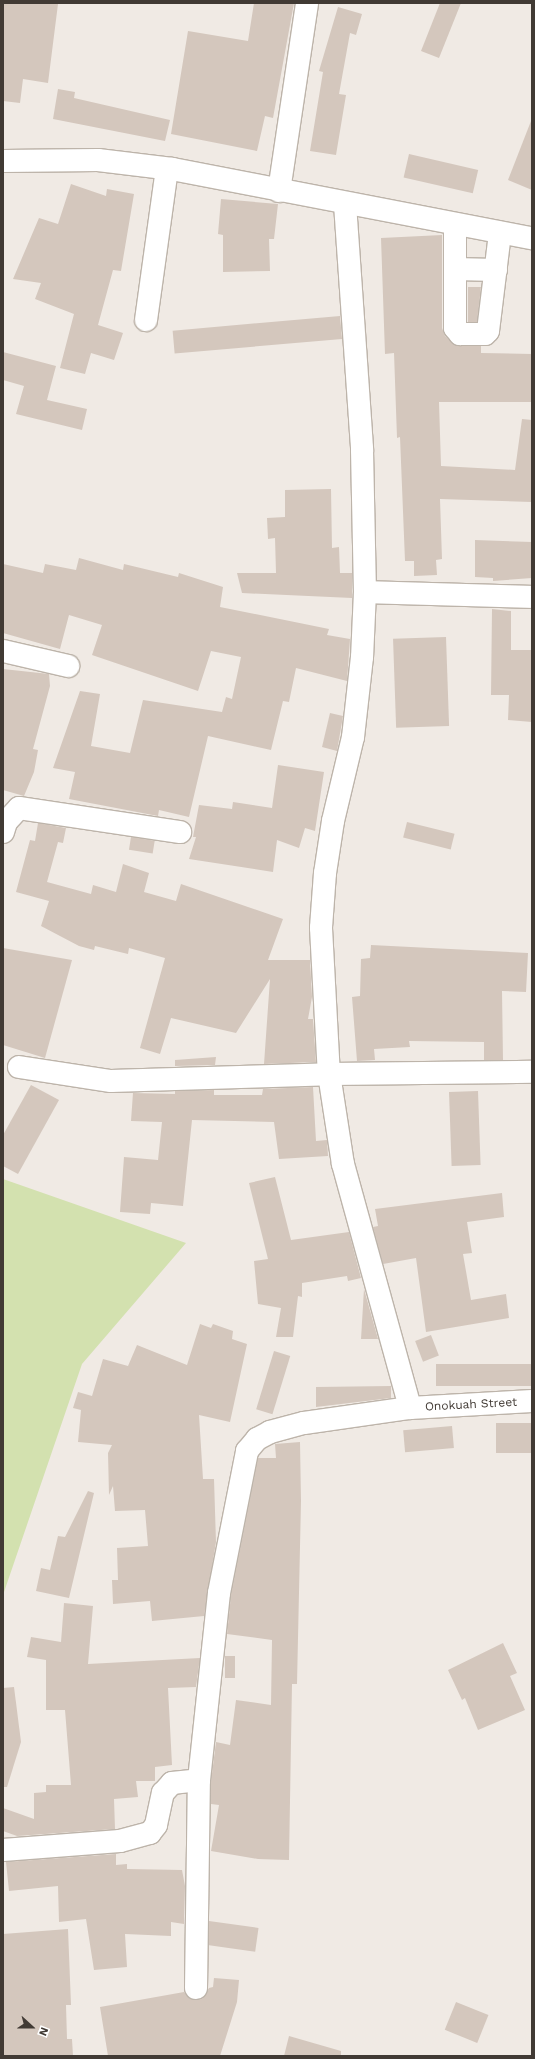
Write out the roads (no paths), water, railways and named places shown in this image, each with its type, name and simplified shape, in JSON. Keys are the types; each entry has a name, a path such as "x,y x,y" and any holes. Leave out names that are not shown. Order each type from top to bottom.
{"street":[{"path":"279,191 307,3"},
{"path":"3,161 98,160 167,169 345,204 532,238"},
{"path":"146,320 167,169"},
{"path":"345,204 362,450 365,592 362,657 353,737 333,821 325,874 321,928 328,1074 343,1164 410,1408"},
{"path":"455,224 455,328 460,334 486,334 488,331 500,233"},
{"path":"455,269 496,270"},
{"path":"365,592 532,597"},
{"path":"3,651 68,666"},
{"path":"3,832 6,822 19,808 180,832"},
{"path":"19,1067 111,1080 328,1074 532,1072"},
{"name":"Onokuah Street","path":"196,1988 199,1780 219,1593 247,1451 257,1439 270,1432 304,1423 410,1408 532,1401"},
{"path":"3,1850 120,1840 150,1833 156,1825 163,1793 172,1783 199,1780"}]}
